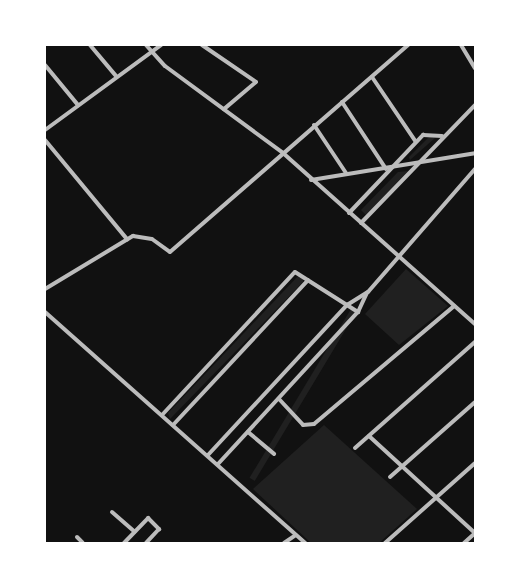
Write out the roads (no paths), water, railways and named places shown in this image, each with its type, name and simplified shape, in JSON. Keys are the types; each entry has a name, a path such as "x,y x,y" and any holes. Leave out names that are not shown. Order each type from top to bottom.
{"street":[{"path":"90,45 116,76"},
{"path":"146,45 165,66 283,154 475,324"},
{"path":"45,130 151,50 161,45"},
{"path":"202,45 256,82 224,109"},
{"path":"45,289 127,240 147,236 170,252 408,45"},
{"path":"461,45 475,68"},
{"path":"45,65 78,105"},
{"path":"372,76 416,142"},
{"path":"342,102 386,169"},
{"path":"361,224 443,136 474,107"},
{"path":"314,125 346,173"},
{"path":"349,213 396,168 416,142 426,133 443,136"},
{"path":"45,140 127,240"},
{"path":"311,180 346,173 396,168 475,153"},
{"path":"218,464 358,312 368,292 475,169"},
{"path":"162,415 295,272 358,312"},
{"path":"173,425 308,280"},
{"path":"208,455 346,305 368,292"},
{"path":"279,399 303,425 314,424 454,306"},
{"path":"45,312 305,543"},
{"path":"355,448 475,342"},
{"path":"390,477 475,402"},
{"path":"248,432 274,454"},
{"path":"369,436 475,533 464,543"},
{"path":"385,543 475,463"},
{"path":"112,512 135,532"},
{"path":"124,543 148,518 159,529 147,543"},
{"path":"284,543 296,535"},
{"path":"77,537 84,543"}]}
